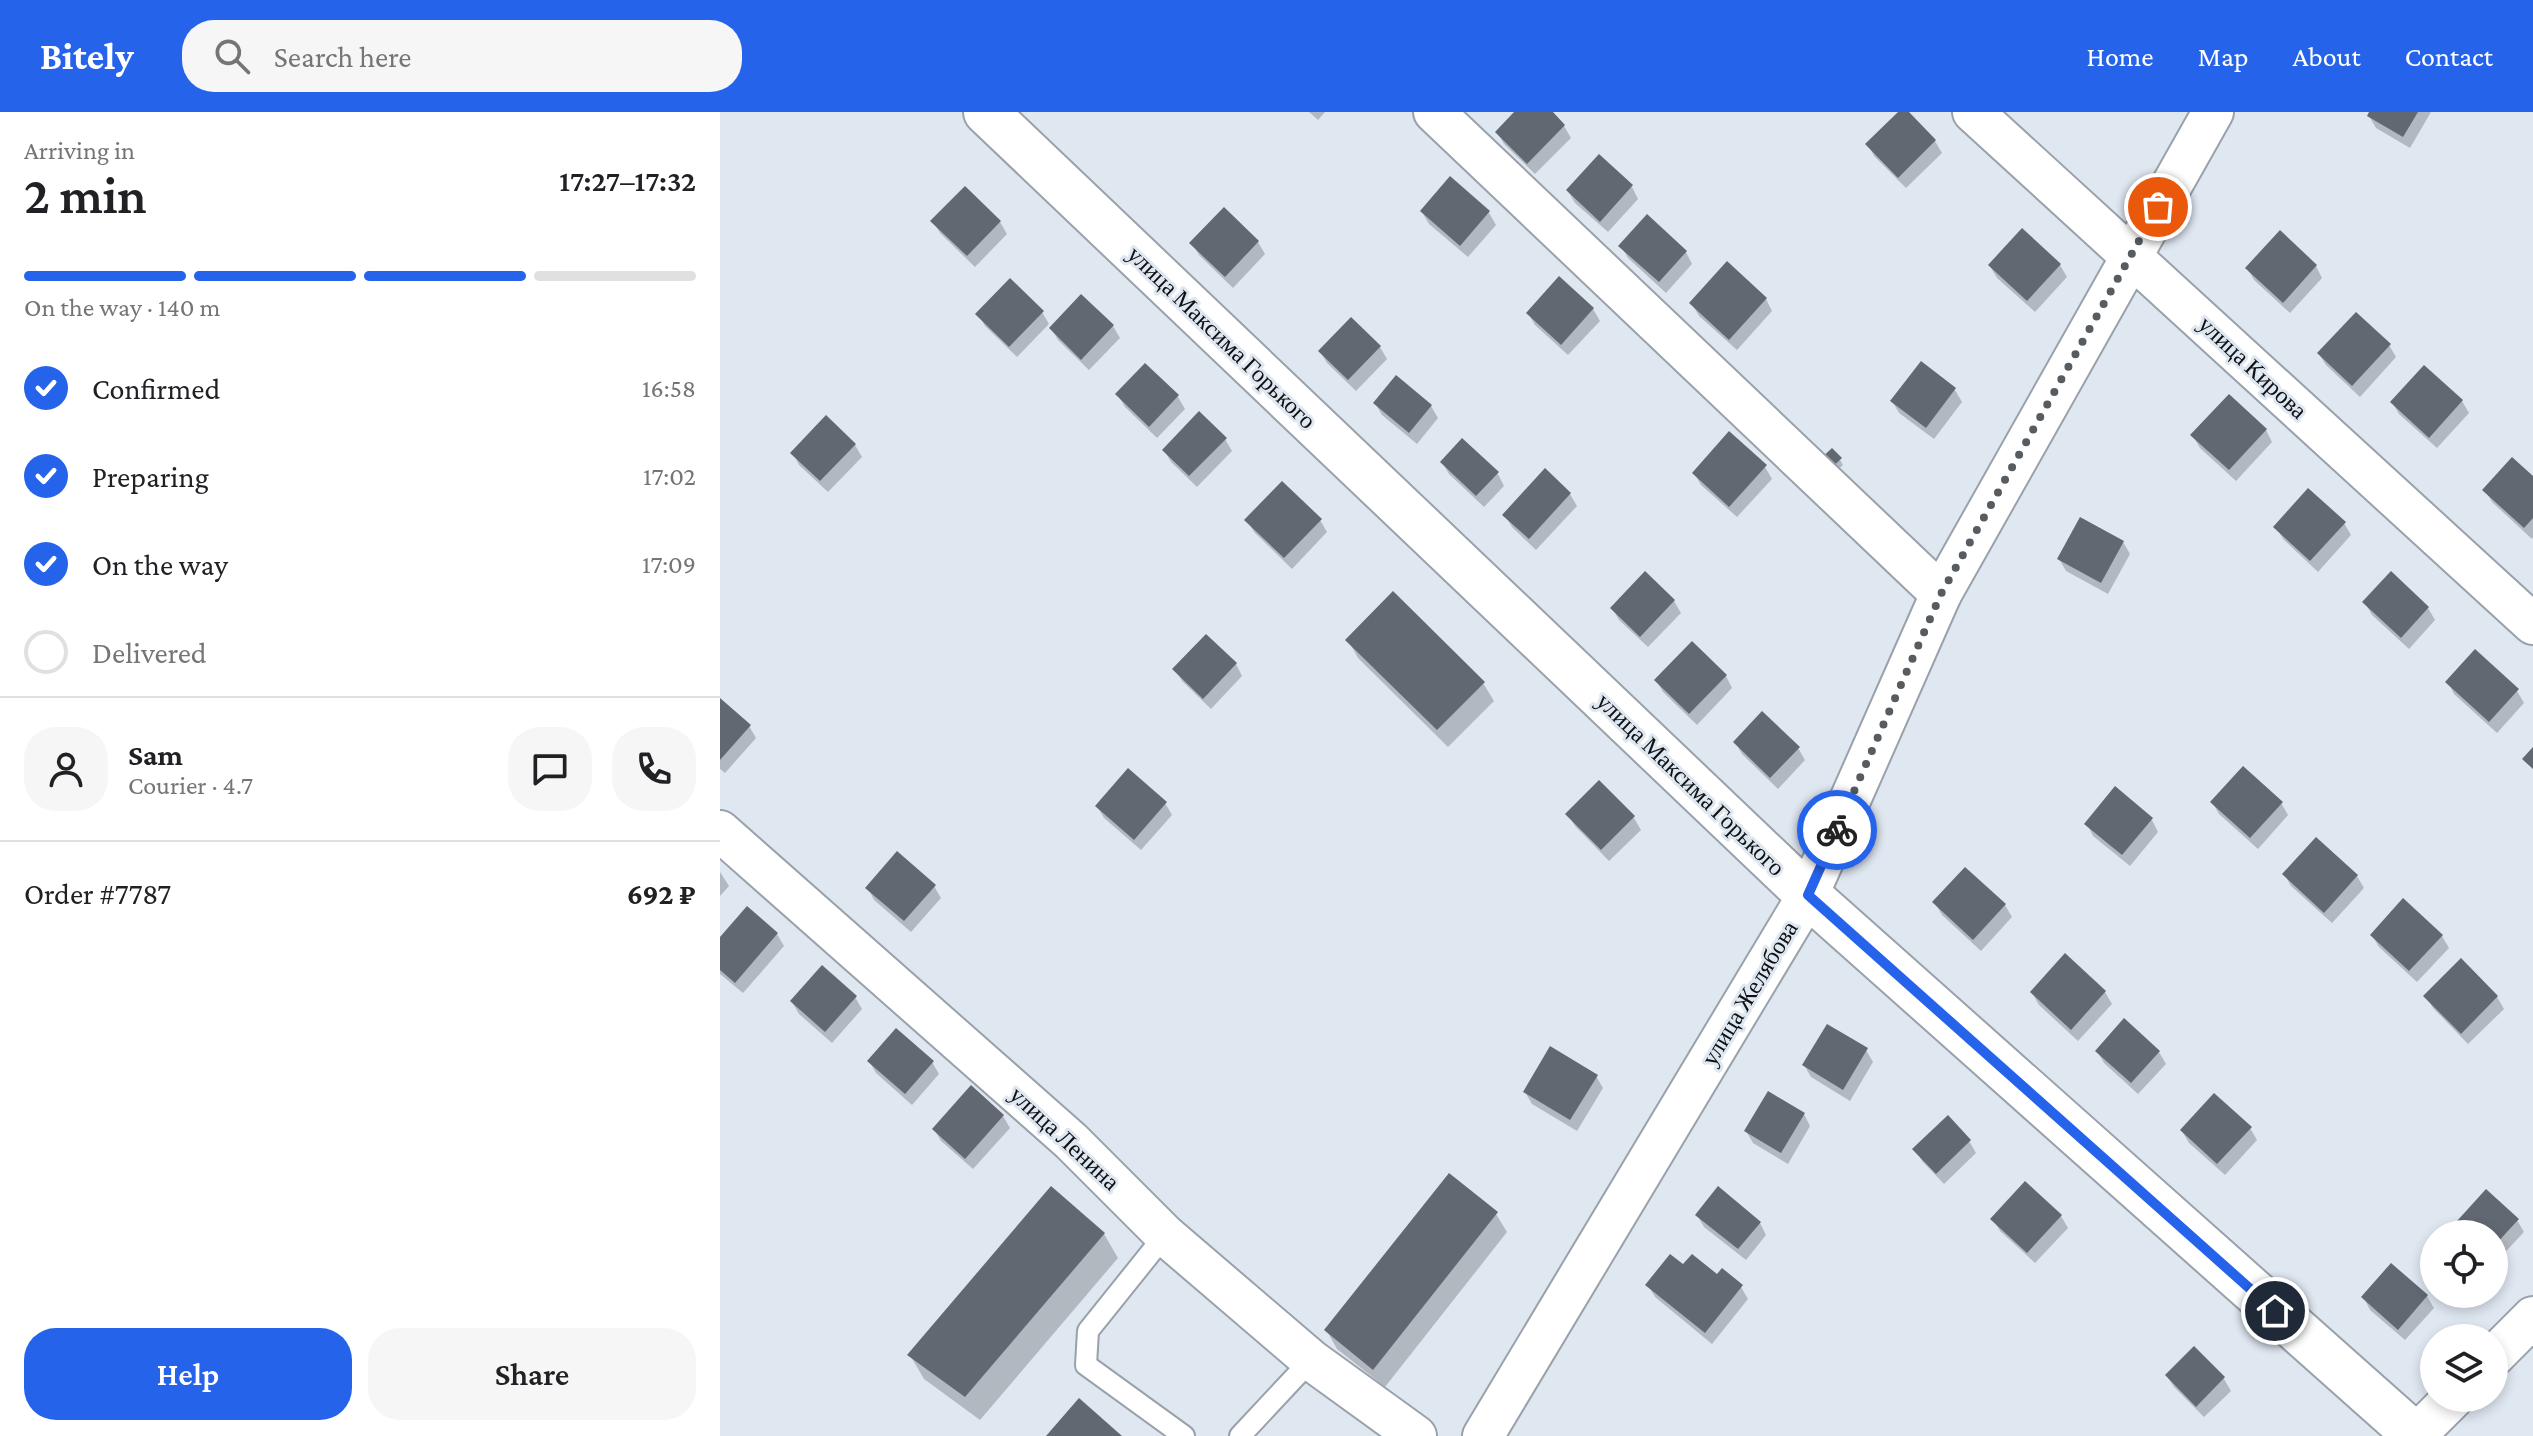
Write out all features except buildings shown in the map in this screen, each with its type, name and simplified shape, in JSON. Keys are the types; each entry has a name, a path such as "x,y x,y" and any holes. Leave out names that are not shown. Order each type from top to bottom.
{"street":[{"name":"улица Максима Горького","path":"986,112 1808,895 2416,1436"},
{"path":"1434,112 1941,594"},
{"name":"улица Кирова","path":"1973,112 2533,624"},
{"name":"улица Желябова","path":"1483,1436 1808,895 1941,594 2213,112"},
{"name":"улица Ленина","path":"720,831 1071,1141 1165,1235 1311,1360 1416,1436"},
{"path":"2508,1342 2533,1317"},
{"path":"2416,1436 2439,1412"}],"lane":[{"path":"1165,1235 1088,1331 1086,1365 1184,1436"},
{"path":"1240,1436 1311,1360"}],"way so far":[{"path":"1837,830 1941,594 2158,207"}],"route":[{"path":"1837,830 1808,895 2275,1311"}]}
